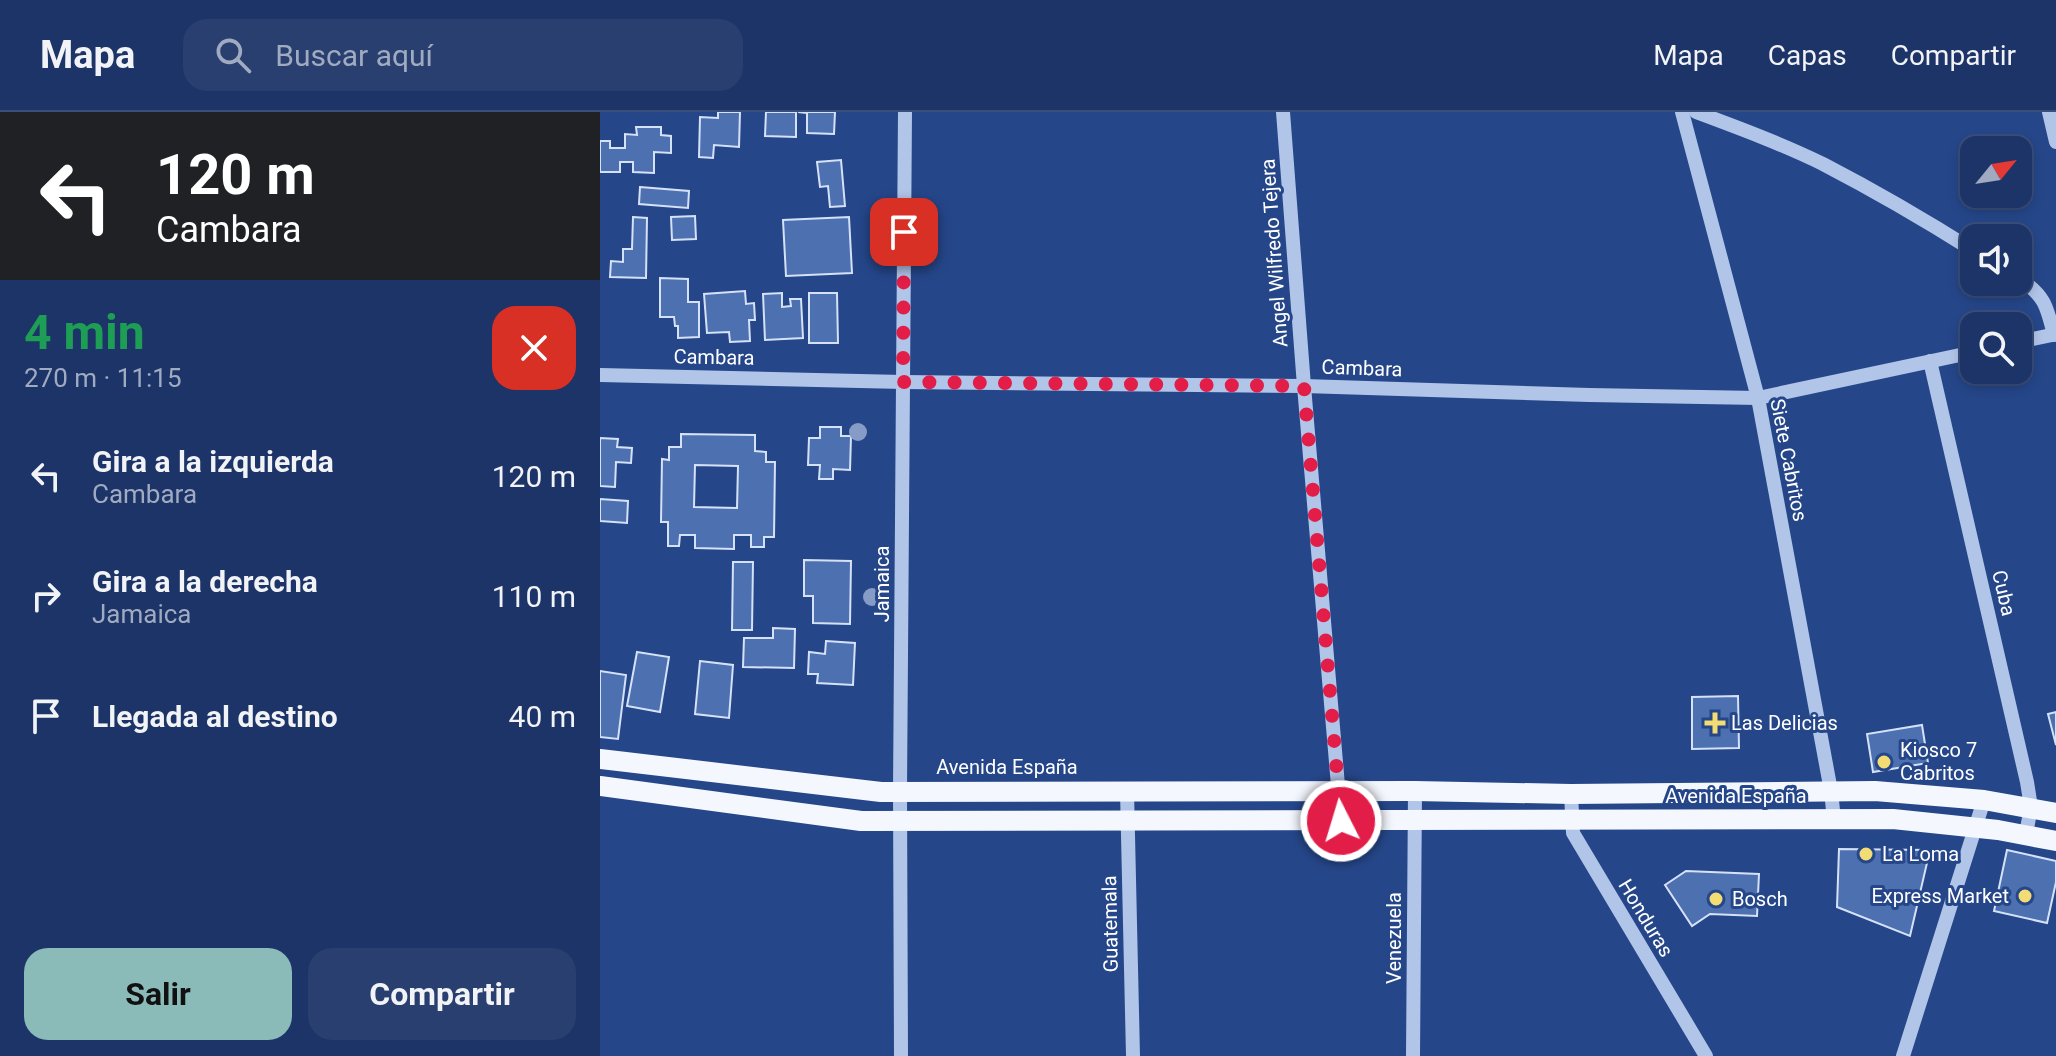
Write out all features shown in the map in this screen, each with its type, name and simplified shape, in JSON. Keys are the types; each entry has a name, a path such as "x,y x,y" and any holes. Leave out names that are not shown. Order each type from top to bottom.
{"main road":[{"name":"Avenida España","path":"600,759 881,792 1415,791 1571,794 1875,791 1984,800 2056,813"},
{"name":"Avenida España","path":"600,786 861,821 1893,819 1975,827 2056,841"}],"street":[{"name":"Jamaica","path":"901,1056 905,112"},
{"name":"Angel Wilfredo Tejera","path":"1283,112 1341,821"},
{"name":"Siete Cabritos","path":"1682,112 1758,398 1834,820"},
{"path":"1696,112 1753,133 1821,164 1915,214 1960,242"},
{"path":"2049,112 2056,142"},
{"path":"2032,287 2045,301 2055,334 2032,339"},
{"name":"Cambara","path":"600,375 1304,386 1758,398 1960,355"},
{"name":"Cuba","path":"1930,361 2027,782 2031,807 2026,834"},
{"name":"Guatemala","path":"1127,791 1133,1056"},
{"path":"1415,791 1415,820"},
{"name":"Honduras","path":"1571,794 1573,833 1706,1056"},
{"path":"1903,1056 1984,800"},
{"name":"Venezuela","path":"1413,1056 1415,820"}],"building":[{"path":"718,112 740,112 739,147 714,145 713,158 699,157 700,117 718,118"},
{"path":"766,112 796,112 796,137 765,136"},
{"path":"798,112 835,112 834,134 807,133 807,113"},
{"path":"636,127 661,127 661,135 671,136 671,153 654,152 654,173 633,172 633,162 620,162 620,172 600,172 600,141 610,141 610,148 625,148 625,134 637,135"},
{"path":"841,160 845,206 830,207 828,186 820,187 817,162"},
{"path":"640,187 689,191 688,208 639,204"},
{"path":"695,216 696,239 672,240 671,217"},
{"path":"633,217 647,218 646,278 610,277 611,261 623,262 623,249 632,249"},
{"path":"849,217 852,273 786,276 783,220"},
{"path":"660,278 688,279 688,302 699,302 699,337 678,338 674,317 660,317"},
{"path":"745,291 746,304 754,303 755,320 749,320 750,341 730,342 729,332 707,333 704,294"},
{"path":"782,293 782,307 791,306 790,299 801,299 803,338 765,340 763,294"},
{"path":"809,293 837,293 838,343 809,343"},
{"path":"820,427 841,427 841,436 851,436 850,470 833,469 833,479 819,479 820,465 808,465 809,438 820,438"},
{"path":"681,434 755,435 755,451 766,452 766,462 775,462 774,537 764,537 764,547 751,547 751,535 734,535 734,549 695,548 695,535 680,535 679,546 668,546 668,522 661,522 662,459 669,460 669,447 681,447","holes":["695,465 738,466 737,508 694,507"]},
{"path":"600,438 618,439 617,447 632,448 631,463 616,462 615,487 600,486"},
{"path":"600,499 628,501 627,523 600,521"},
{"path":"804,560 851,561 850,624 813,623 813,596 804,596"},
{"path":"733,562 753,562 752,630 732,630"},
{"path":"773,628 795,629 794,668 743,667 744,638 773,638"},
{"path":"826,641 855,643 853,685 817,683 818,674 808,674 809,652 825,654"},
{"path":"637,652 669,657 660,712 627,706"},
{"path":"700,661 733,665 729,718 695,714"},
{"path":"600,671 626,675 618,739 600,737"},
{"name":"Las Delicias","path":"1738,696 1739,748 1692,749 1692,697"},
{"path":"2056,712 2056,745 2048,714"},
{"path":"1922,725 1928,763 1873,772 1867,734"},
{"path":"1839,849 1930,850 1910,936 1837,907"},
{"name":"Express Market","path":"2007,850 2056,861 2056,882 2047,923 1994,911"},
{"name":"Bosch","path":"1686,871 1759,874 1757,916 1710,914 1692,926 1665,885"}],"place":[{"name":"Las Delicias","path":"1715,723"},
{"name":"Kiosco 7 Cabritos","path":"1884,762"},
{"name":"La Loma","path":"1866,854"},
{"name":"Express Market","path":"2025,896"},
{"name":"Bosch","path":"1716,899"}],"route":[{"path":"904,232 903,382 1304,386 1341,821"}]}
